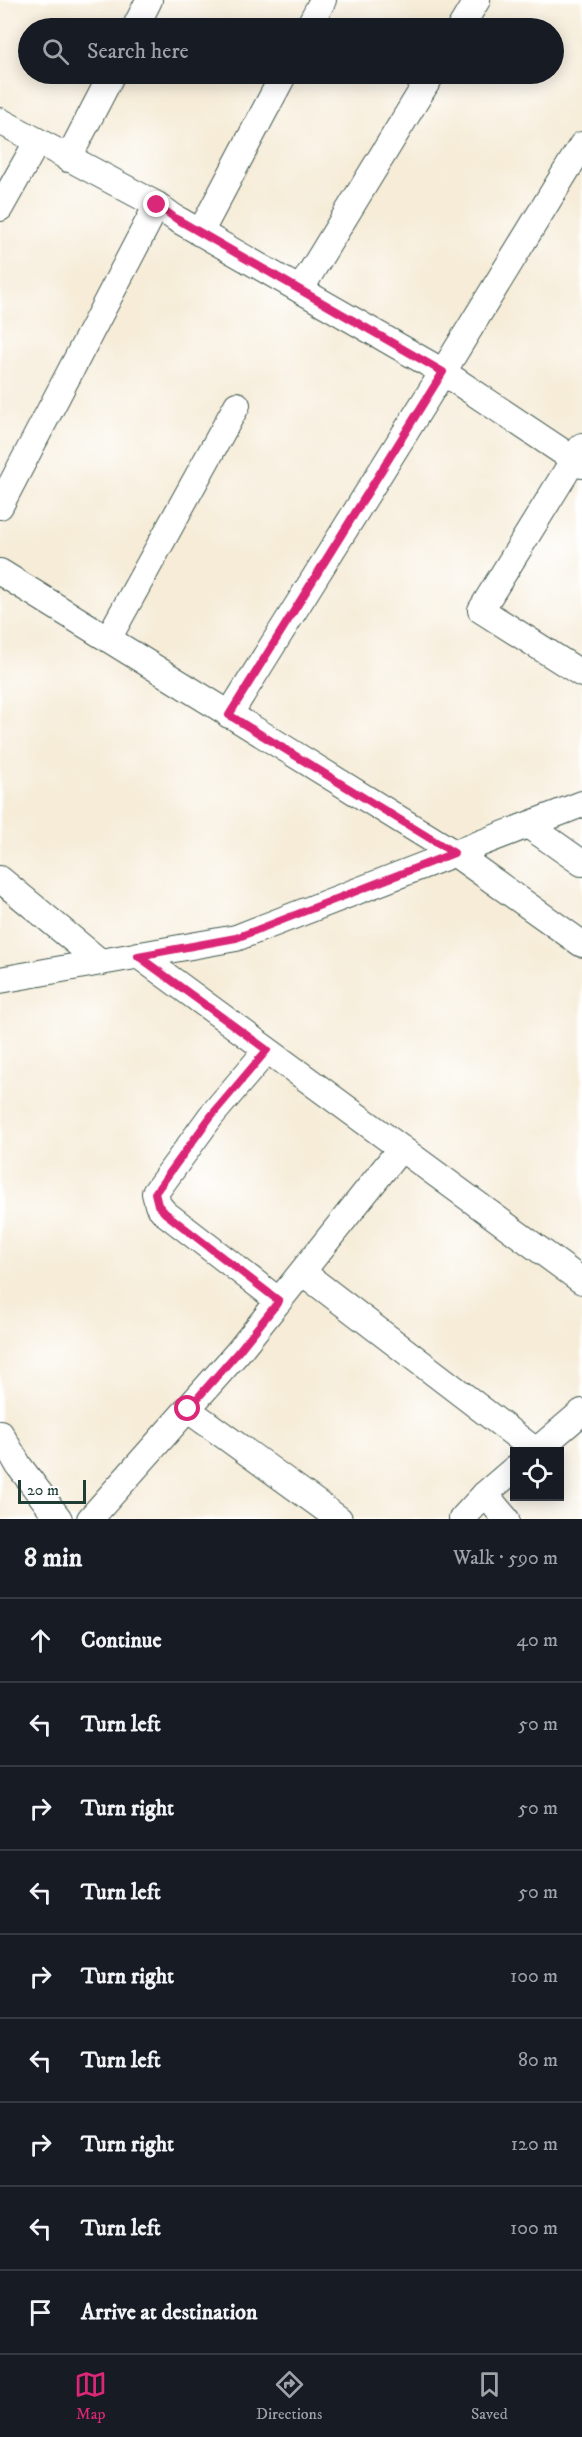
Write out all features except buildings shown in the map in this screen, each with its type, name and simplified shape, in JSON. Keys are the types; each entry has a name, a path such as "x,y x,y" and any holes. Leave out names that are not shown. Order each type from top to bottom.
{"street":[{"path":"140,18 149,0"},
{"path":"313,18 323,0"},
{"path":"466,18 477,0"},
{"path":"68,159 107,84"},
{"path":"200,233 279,84"},
{"path":"300,290 426,84"},
{"path":"0,122 157,205 200,233 443,372 579,457 481,610 582,674"},
{"path":"0,208 38,142"},
{"path":"229,715 582,145"},
{"path":"0,506 157,205"},
{"path":"108,639 237,405"},
{"path":"0,572 454,853 582,944"},
{"path":"0,980 236,938 582,804"},
{"path":"528,825 582,863"},
{"path":"0,879 99,961"},
{"path":"138,956 582,1281"},
{"path":"267,1050 211,1116 155,1193 155,1198 165,1213 279,1301"},
{"path":"90,1519 238,1352 401,1148"},
{"path":"302,1272 531,1447"},
{"path":"188,1409 339,1519"},
{"path":"541,1447 582,1412"},
{"path":"0,1433 19,1466 59,1519"},
{"path":"462,1519 485,1494 510,1472"},
{"path":"485,1494 506,1519"}],"route":[{"path":"157,205 175,218 443,372 229,715 454,853 236,938 138,956 267,1050 211,1116 155,1193 158,1205 165,1213 279,1301 188,1409"}]}
